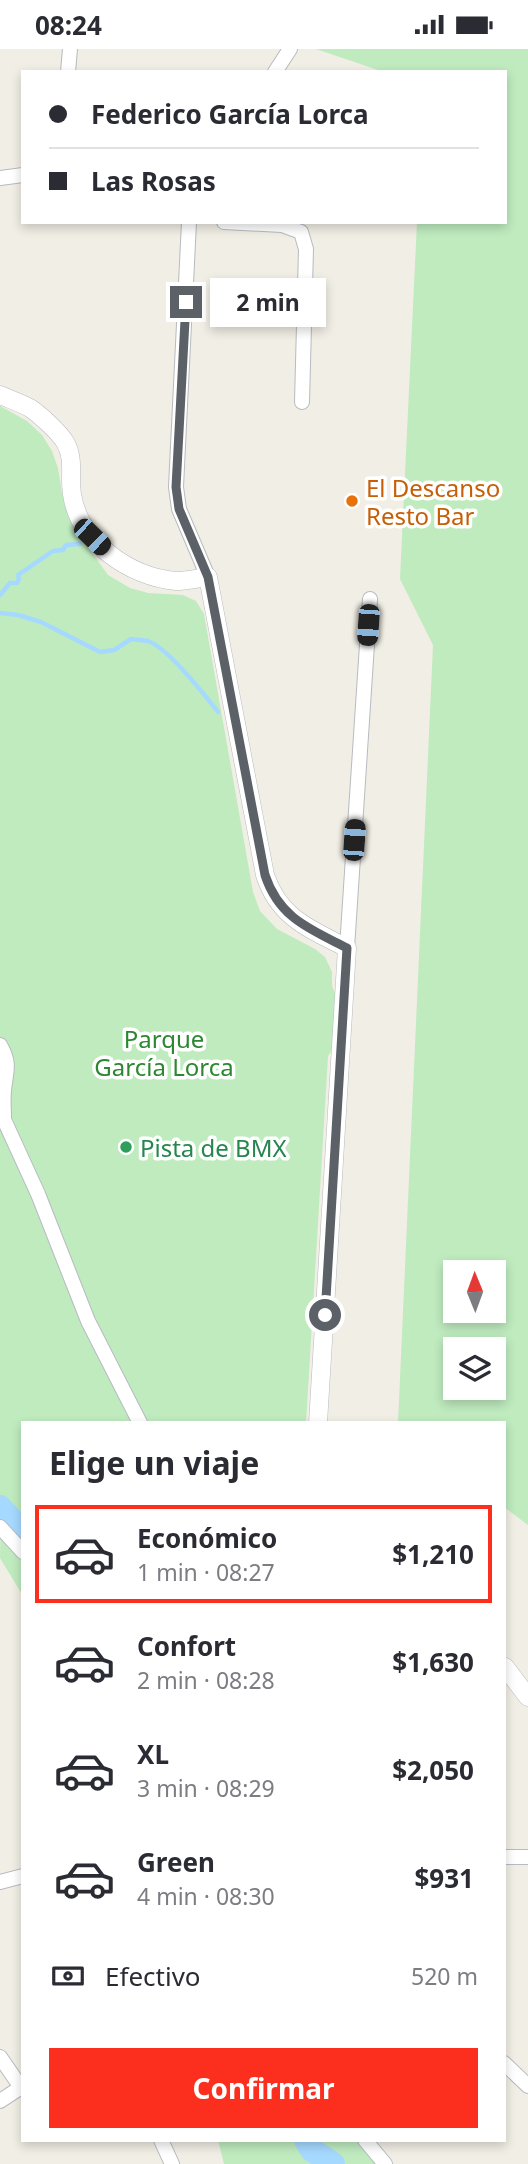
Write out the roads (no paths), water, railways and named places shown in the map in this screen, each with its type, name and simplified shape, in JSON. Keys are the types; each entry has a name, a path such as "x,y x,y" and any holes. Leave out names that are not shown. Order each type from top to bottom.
{"street":[{"path":"68,70 69,49"},
{"path":"276,70 290,49"},
{"path":"0,178 21,175"},
{"path":"190,224 176,487 179,509 208,577 270,892 296,921 347,948"},
{"path":"263,224 282,225 301,232 306,249 302,402"},
{"path":"0,395 30,408 63,439 70,453 72,493 78,519 111,556 147,576 178,581 208,577"},
{"path":"318,1421 370,599"},
{"path":"0,1045 8,1068 2,1115 38,1194 88,1321 139,1421"},
{"path":"0,1527 21,1550"},
{"path":"506,1670 528,1697"},
{"path":"506,1692 528,1705"},
{"path":"506,1857 528,1857"},
{"path":"0,1882 21,1877"},
{"path":"0,2057 21,2085"},
{"path":"506,2065 528,2086"},
{"path":"0,2101 21,2087"},
{"path":"162,2142 172,2163"},
{"path":"367,2142 384,2164"}],"waterway":[{"path":"0,595 10,583 17,583 18,575 53,551 63,550 66,545 80,544"},
{"path":"0,613 41,622 100,652 114,650 131,639 148,641 175,662 218,712"},
{"path":"0,1507 21,1530"},
{"path":"307,2142 312,2150 333,2164"}],"place":[{"name":"El Descanso Resto Bar","path":"352,501"},
{"name":"Pista de BMX","path":"126,1147"}],"park label":[{"name":"Parque García Lorca","path":"164,1052"}]}
